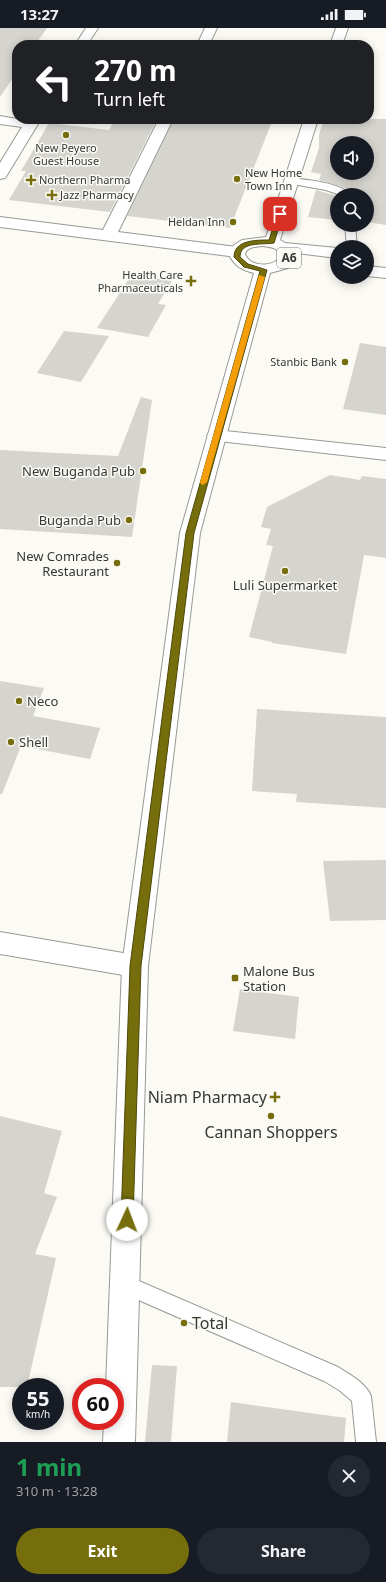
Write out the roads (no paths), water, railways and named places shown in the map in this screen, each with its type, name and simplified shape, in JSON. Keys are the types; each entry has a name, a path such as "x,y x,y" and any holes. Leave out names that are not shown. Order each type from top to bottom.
{"main road":[{"path":"84,40 92,28"},
{"path":"205,40 211,28"},
{"path":"338,40 342,28"},
{"path":"0,120 12,120"},
{"path":"0,175 31,124"},
{"path":"108,236 164,124"},
{"name":"A6","path":"281,251 254,242 240,248 237,252 237,257 246,266 263,270 280,266 290,181 309,124"},
{"path":"0,222 237,252"},
{"path":"281,251 330,259"},
{"name":"A6","path":"119,1442 135,966 190,533 263,270"},
{"path":"374,272 386,273"},
{"path":"216,436 386,454"},
{"path":"0,943 135,966"}],"lane":[{"path":"290,181 332,188"},
{"path":"125,1284 331,1374 346,1383 361,1396 366,1442"}],"place":[{"name":"New Peyero Guest House","path":"66,135"},
{"name":"New Home Town Inn","path":"237,179"},
{"name":"Northern Pharma","path":"31,180"},
{"name":"Jazz Pharmacy","path":"52,195"},
{"name":"Heldan Inn","path":"233,222"},
{"name":"Health Care Pharmaceuticals","path":"191,281"},
{"name":"Stanbic Bank","path":"345,362"},
{"name":"New Buganda Pub","path":"143,471"},
{"name":"Buganda Pub","path":"129,520"},
{"name":"New Comrades Restaurant","path":"117,563"},
{"name":"Luli Supermarket","path":"285,571"},
{"name":"Neco","path":"19,701"},
{"name":"Shell","path":"11,742"},
{"name":"Malone Bus Station","path":"235,978"},
{"name":"Niam Pharmacy","path":"275,1097"},
{"name":"Cannan Shoppers","path":"271,1116"},
{"name":"Total","path":"184,1323"}]}
